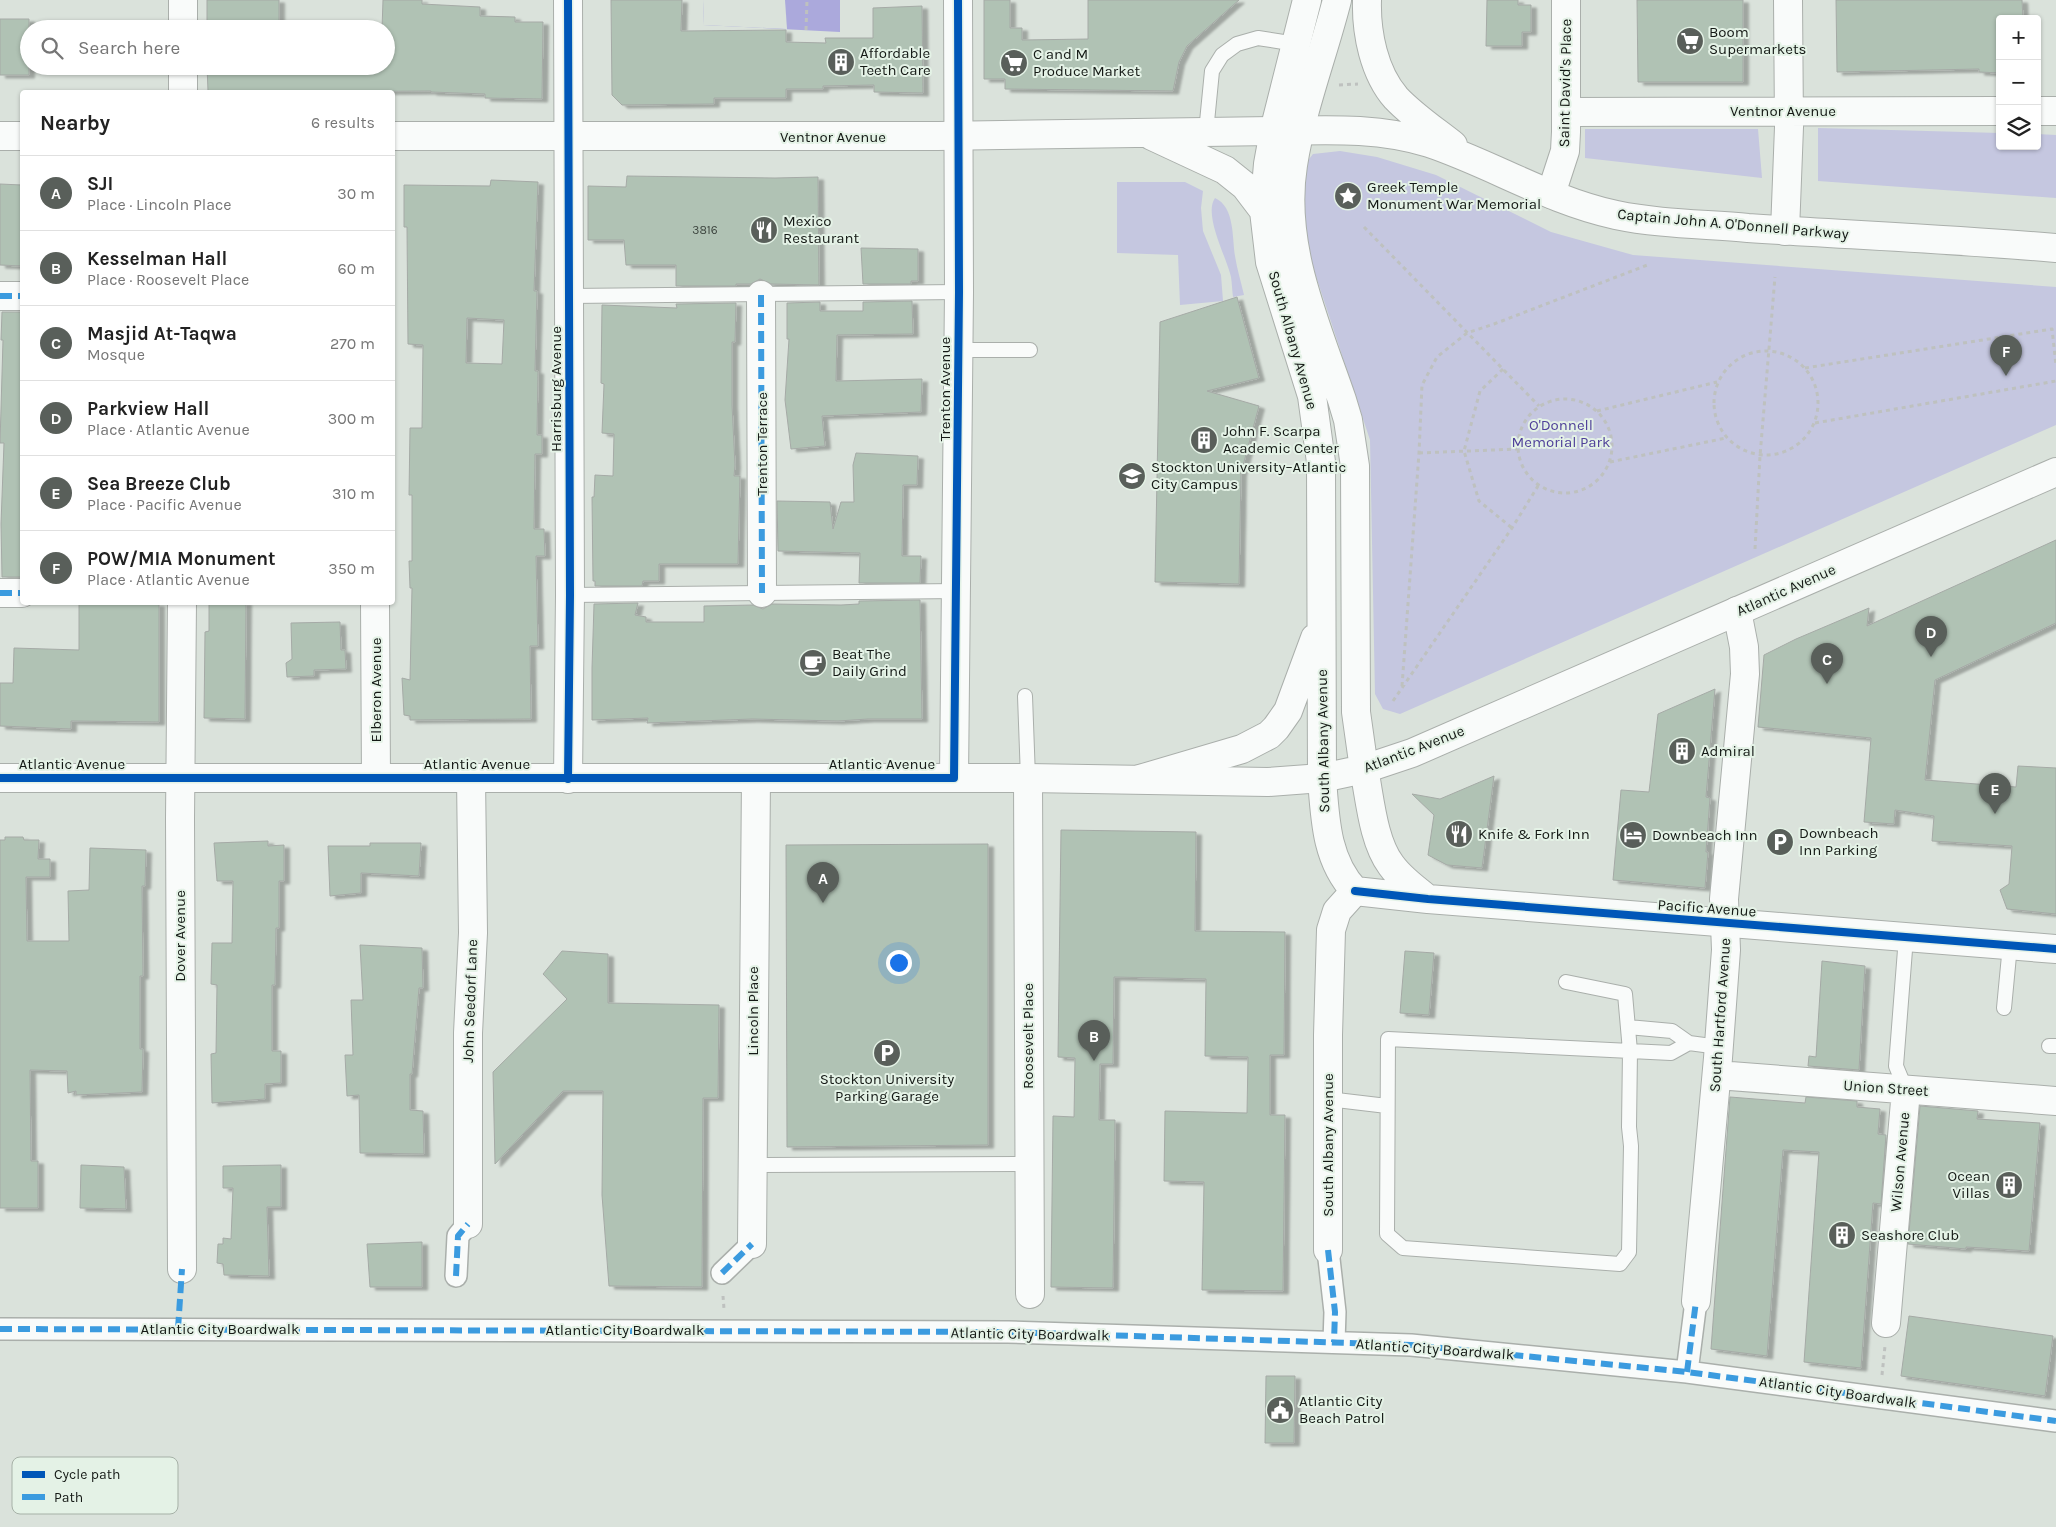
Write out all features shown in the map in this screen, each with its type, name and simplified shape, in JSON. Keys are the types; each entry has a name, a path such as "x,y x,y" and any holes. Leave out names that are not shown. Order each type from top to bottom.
{"main road":[{"path":"182,0 183,20"},
{"name":"Harrisburg Avenue","path":"568,0 570,296 568,779"},
{"name":"Trenton Avenue","path":"954,778 958,591 958,0"},
{"name":"South Albany Avenue","path":"1307,0 1274,131 1268,164 1264,211 1270,262 1312,396 1318,436 1322,491 1322,778 1325,818 1332,854 1345,880 1355,891 1337,911 1331,930 1328,1035 1328,1250"},
{"name":"South Albany Avenue","path":"1338,0 1293,165 1291,195 1294,246 1307,298 1348,420 1355,466 1356,712 1364,770 1378,838 1384,855 1399,874 1428,899"},
{"path":"1367,0 1372,47 1389,89 1406,108 1472,160"},
{"name":"Saint David's Place","path":"1551,194 1565,152 1567,112 1566,0"},
{"path":"1785,230 1789,111 1788,0"},
{"path":"183,75 183,90"},
{"name":"Ventnor Avenue","path":"1567,112 1996,111"},
{"path":"2041,111 2056,111"},
{"name":"Captain John A. O'Donnell Parkway","path":"1274,131 1340,130 1387,133 1428,143 1551,194 1597,211 1617,216 1659,221 2056,248"},
{"name":"Ventnor Avenue","path":"395,136 958,136 1274,131"},
{"path":"1146,134 1226,170 1245,186 1264,211"},
{"path":"0,136 20,136"},
{"name":"Trenton Terrace","path":"761,295 762,593"},
{"path":"0,296 20,296"},
{"name":"Atlantic Avenue","path":"0,778 1028,778 1268,782 1322,778 1364,770 1412,753 2056,472"},
{"path":"0,593 20,593"},
{"name":"Dover Avenue","path":"182,605 180,778 182,1269"},
{"name":"Elberon Avenue","path":"375,605 376,778"},
{"name":"South Hartford Avenue","path":"1696,1301 1717,1075 1726,950 1724,899 1745,674 1744,647 1737,611"},
{"path":"1140,780 1242,749 1268,735 1276,728 1288,711 1322,618"},
{"name":"John Seedorf Lane","path":"468,1224 468,1033 473,932 471,778"},
{"name":"Lincoln Place","path":"752,1244 756,778"},
{"name":"Roosevelt Place","path":"1028,778 1030,1294"},
{"name":"Pacific Avenue","path":"1355,891 1428,899 2056,949"},
{"name":"Union Street","path":"1717,1075 2056,1101"},
{"name":"Wilson Avenue","path":"1886,1323 1906,1090"}],"street":[{"path":"456,1276 458,1236 468,1224"},
{"path":"722,1273 752,1244"},
{"name":"South Albany Avenue","path":"1328,1250 1335,1312 1334,1342"},
{"path":"1686,1372 1696,1301"},
{"name":"Atlantic City Boardwalk","path":"0,1329 1008,1332 1411,1345 1686,1372 2056,1421"}],"lane":[{"path":"1206,132 1212,71 1222,55 1237,44 1258,38 1296,44"},
{"path":"570,296 959,292"},
{"path":"959,350 1030,350"},
{"path":"570,595 958,591"},
{"path":"1025,696 1028,778"},
{"path":"1906,937 1896,1066 1906,1090"},
{"path":"2004,1008 2010,945"},
{"path":"1566,982 1625,994 1630,1052 1629,1252 1620,1264 1403,1248 1387,1234 1388,1039 1630,1052 1671,1053 1689,1043"},
{"path":"1628,1027 1672,1031 1689,1043 1719,1046"},
{"path":"1328,1099 1387,1106"},
{"path":"752,1166 1029,1164"}],"path":[{"path":"806,30 808,0"},
{"path":"1338,86 1364,84"},
{"path":"1364,228 1539,406"},
{"path":"1402,686 1419,453 1422,384 1437,357 1467,333 1650,264"},
{"path":"1755,549 1760,456 1775,277"},
{"path":"1805,368 2052,329 2056,365"},
{"path":"1757,351 1769,351 1791,357 1805,368 1813,380 1818,394 1818,409 1815,424 1806,438 1793,449 1777,455 1760,456 1735,446 1726,438 1718,425 1714,411 1713,396 1718,382 1727,367 1741,357 1757,351"},
{"path":"1503,369 1480,391 1464,451 1478,500 1512,528"},
{"path":"1815,424 2056,381"},
{"path":"1597,411 1718,382"},
{"path":"1569,398 1584,402 1597,411 1606,422 1611,435 1613,449 1610,462 1603,475 1592,485 1580,491 1558,493 1538,486 1528,476 1520,463 1517,449 1518,436 1522,424 1539,406 1554,400 1569,398"},
{"path":"1610,462 1726,438"},
{"path":"1419,453 1517,449"},
{"path":"1393,700 1512,528 1538,486"},
{"path":"1880,1397 1886,1323"}],"green space":[{"path":"1818,128 1996,133 1996,150 2041,150 2041,134 2056,135 2056,198 1818,181"},
{"path":"1585,129 1758,129 1762,178 1585,158"},
{"name":"O'Donnell Memorial Park","path":"1340,151 1377,157 1436,175 1551,232 1633,255 2056,287 2056,425 1400,714 1383,709 1375,694 1370,440 1306,246 1304,184 1306,163 1313,154"},
{"path":"1117,182 1185,182 1203,191 1201,208 1203,231 1221,275 1223,301 1180,305 1178,255 1117,253"},
{"path":"1215,198 1226,208 1229,216 1236,261 1244,295 1233,297 1229,269 1217,237 1212,215 1212,205"}],"water":[{"path":"704,0 840,0 840,32 703,25"}],"pier":[{"path":"704,0 785,0 787,29 703,25"}],"building":[{"path":"207,0 279,0 279,20 207,20"},
{"path":"383,0 422,0 422,4 480,7 480,16 515,17 515,22 543,22 542,99 485,98 485,94 395,90 208,90 207,75 395,75 395,20 382,20"},
{"path":"611,0 682,0 681,31 786,30 786,42 826,43 825,38 873,38 873,8 922,6 923,93 874,92 874,85 823,86 823,89 786,89 786,98 714,98 714,104 622,105 612,95"},
{"path":"984,0 1010,0 1010,28 1022,28 1022,40 1088,39 1088,0 1239,0 1187,46 1179,62 1173,91 1005,89 1005,79 984,79"},
{"path":"1487,0 1518,0 1518,5 1531,5 1531,32 1522,32 1522,46 1486,46"},
{"name":"Boom Supermarkets","path":"1637,0 1743,0 1743,82 1638,82"},
{"path":"1836,0 2022,0 2023,15 1996,15 1996,73 1979,72 1979,69 1837,72"},
{"path":"0,19 29,19 20,20 20,75 0,75"},
{"path":"627,176 818,177 819,285 771,284 760,279 751,284 736,284 736,286 676,286 676,265 626,265 624,240 588,240 588,186 626,187"},
{"path":"491,180 538,182 534,291 537,291 535,371 538,371 537,435 542,435 542,454 535,454 534,529 544,529 545,556 536,556 538,646 530,646 531,719 410,720 410,716 404,715 402,678 410,680 412,588 410,588 409,561 412,561 412,495 409,495 410,428 422,428 423,345 408,344 407,227 404,227 404,185 490,186","holes":["467,318 504,320 502,364 466,363"]},
{"path":"0,184 20,185 20,266 0,265"},
{"path":"861,248 918,249 918,281 911,281 911,284 863,284"},
{"name":"John F. Scarpa Academic Center","path":"1237,297 1259,378 1207,391 1259,406 1241,473 1239,584 1155,582 1160,322"},
{"path":"912,301 913,334 837,335 836,381 922,379 921,412 822,416 825,446 791,449 785,400 789,339 787,339 787,303 820,302 820,311 863,311 863,302"},
{"path":"736,303 735,342 732,342 732,405 734,476 740,476 738,564 659,564 659,581 643,581 642,586 595,586 595,581 593,581 592,497 594,497 595,475 613,476 614,434 602,433 604,384 601,383 602,305 677,308 676,304"},
{"path":"2,312 20,312 20,577 2,577 1,524 4,443 0,443 3,340 1,340"},
{"path":"856,453 918,456 917,485 903,485 902,556 921,556 920,583 859,583 860,553 778,551 777,501 830,502 833,529 841,502 854,502 853,465"},
{"path":"2056,540 2056,623 1935,680 1925,780 2016,787 2018,766 2056,768 2056,914 2007,909 2000,890 2009,884 2012,846 1932,841 1934,816 1895,810 1894,824 1864,822 1871,738 1758,727 1764,655 1796,639 1869,608 1867,626"},
{"path":"920,600 922,719 838,721 752,719 647,723 648,718 592,720 594,604 638,603 635,615 646,617 646,622 704,622 704,606 753,605 763,609 772,604 841,605 859,604 859,601"},
{"path":"79,605 159,605 159,722 71,721 71,729 0,726 0,683 13,683 14,648 79,650"},
{"path":"209,605 246,605 245,719 204,718 205,632 209,631"},
{"path":"340,622 341,650 345,650 346,669 314,670 314,676 287,677 286,663 292,659 291,623"},
{"path":"1715,689 1706,797 1710,798 1705,888 1613,880 1621,790 1649,792 1658,714"},
{"name":"Knife & Fork Inn","path":"1494,776 1482,868 1447,865 1428,855 1434,815 1412,794 1440,799"},
{"path":"1061,830 1196,832 1195,931 1285,932 1284,1055 1270,1055 1270,1115 1285,1115 1283,1291 1202,1290 1204,1182 1164,1181 1165,1111 1247,1113 1248,1057 1205,1056 1206,979 1114,977 1113,1064 1100,1064 1099,1120 1115,1120 1113,1288 1051,1287 1053,1116 1074,1117 1075,1058 1058,1057"},
{"path":"5,837 23,837 24,840 39,840 38,859 50,859 50,877 26,877 27,941 69,941 68,891 89,890 90,848 146,850 145,886 142,886 143,976 140,976 140,1049 143,1049 142,1092 76,1095 76,1091 68,1093 67,1071 30,1070 31,1161 38,1161 38,1208 0,1208 0,840 5,840"},
{"path":"268,841 268,846 284,845 284,881 279,881 279,928 276,928 275,985 272,985 272,1051 281,1051 281,1083 265,1084 265,1099 212,1103 211,1054 216,1053 217,985 211,984 212,943 232,943 233,881 217,881 214,843"},
{"path":"370,843 421,843 419,876 361,873 361,893 330,896 328,846 370,846"},
{"name":"Stockton University Parking Garage","path":"988,844 988,1145 787,1147 786,845"},
{"path":"360,945 422,948 423,988 419,988 412,1074 410,1074 410,1110 423,1111 424,1154 360,1153 359,1095 347,1096 345,1055 353,1055 351,1000 363,1000"},
{"path":"562,951 608,954 608,1003 719,1005 718,1098 703,1098 702,1287 609,1286 602,1195 603,1091 563,1091 495,1164 493,1072 567,999 543,974"},
{"path":"1405,951 1434,953 1429,1015 1400,1013"},
{"path":"1822,961 1865,966 1859,1070 1808,1066 1809,1056 1816,1057"},
{"path":"1730,1097 1805,1103 1806,1097 1857,1101 1857,1107 1880,1109 1878,1134 1886,1135 1881,1204 1873,1203 1861,1368 1804,1362 1819,1152 1783,1150 1767,1356 1711,1349"},
{"path":"1920,1106 1978,1111 1977,1119 2040,1123 2029,1251 1966,1247 1966,1249 1908,1244"},
{"path":"81,1165 124,1167 126,1209 80,1208"},
{"path":"281,1165 281,1207 267,1207 269,1276 224,1275 223,1264 217,1263 218,1244 223,1244 223,1238 231,1239 233,1188 223,1188 223,1166"},
{"path":"422,1242 422,1287 370,1287 367,1244"},
{"path":"1909,1316 2053,1336 2045,1396 1901,1376"},
{"name":"Atlantic City Beach Patrol","path":"1266,1376 1295,1376 1294,1443 1265,1443"}],"marked path":[{"path":"761,295 762,593"},
{"path":"0,296 20,296"},
{"path":"0,593 20,593"},
{"path":"456,1276 458,1236 468,1224"},
{"path":"722,1273 752,1244"},
{"path":"1328,1250 1335,1312 1334,1342"},
{"path":"178,1329 182,1269"},
{"path":"1687,1372 1696,1301"},
{"path":"0,1329 1008,1332 1411,1345 1687,1372 2056,1421"}],"cycle path":[{"path":"568,0 570,595 568,779"},
{"path":"0,778 954,778 959,292 958,0"},
{"path":"1355,891 1428,899 2056,949"}],"place":[{"name":"Boom Supermarkets","path":"1690,41"},
{"name":"Affordable Teeth Care","path":"841,62"},
{"name":"C and M Produce Market","path":"1014,63"},
{"name":"Greek Temple Monument War Memorial","path":"1348,196"},
{"name":"Mexico Restaurant","path":"764,230"},
{"name":"POW/MIA Monument","path":"2006,376"},
{"name":"John F. Scarpa Academic Center","path":"1204,440"},
{"name":"Stockton University–Atlantic City Campus","path":"1132,476"},
{"name":"Parkview Hall","path":"1931,657"},
{"name":"Beat The Daily Grind","path":"813,663"},
{"name":"Masjid At-Taqwa","path":"1827,684"},
{"name":"Admiral","path":"1682,751"},
{"name":"Sea Breeze Club","path":"1995,814"},
{"name":"Knife & Fork Inn","path":"1459,834"},
{"name":"Downbeach Inn","path":"1633,835"},
{"name":"Downbeach Inn Parking","path":"1780,842"},
{"name":"SJI","path":"823,903"},
{"name":"Stockton University Parking Garage","path":"887,1053"},
{"name":"Kesselman Hall","path":"1094,1061"},
{"name":"Ocean Villas","path":"2009,1185"},
{"name":"Seashore Club","path":"1842,1235"},
{"name":"Atlantic City Beach Patrol","path":"1280,1410"}]}
